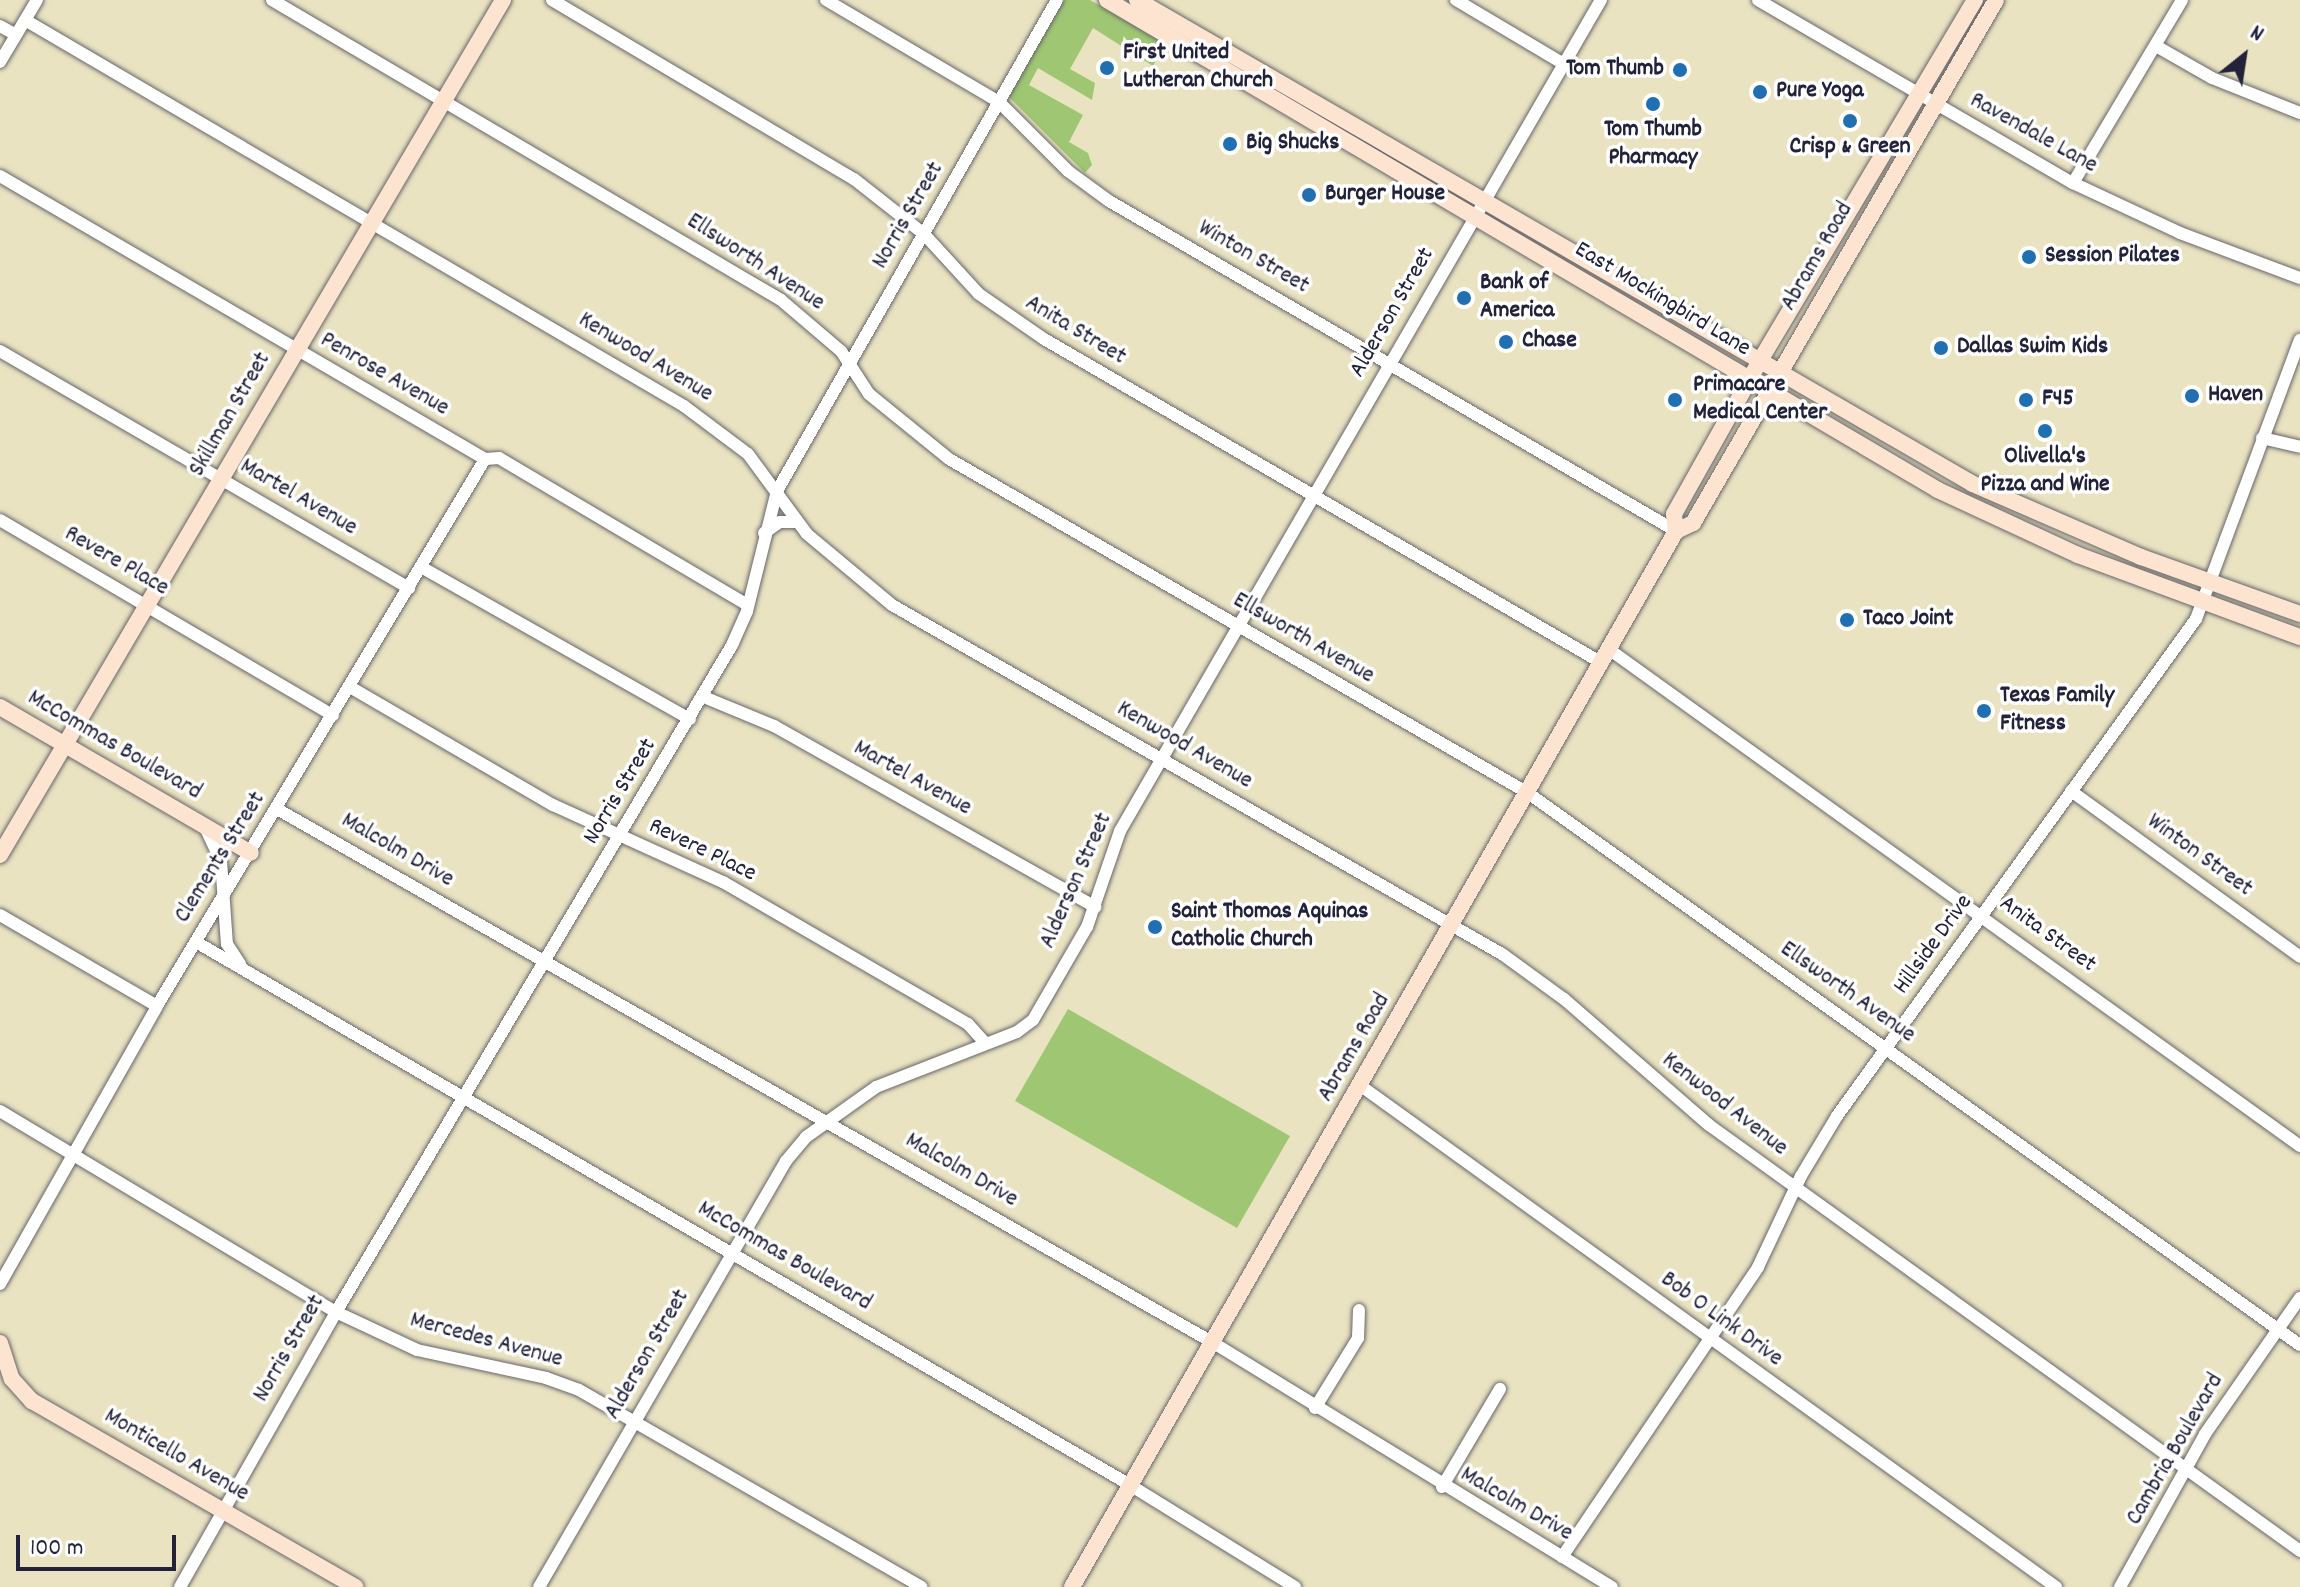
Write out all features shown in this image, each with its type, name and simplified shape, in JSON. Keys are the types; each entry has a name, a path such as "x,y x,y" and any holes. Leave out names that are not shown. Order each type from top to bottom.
{"main road":[{"name":"Skillman Street","path":"0,855 503,0"},
{"name":"East Mockingbird Lane","path":"1107,0 1478,208 1603,267 1973,484 2211,582 2300,614"},
{"name":"East Mockingbird Lane","path":"1137,0 1478,208 1525,245 1768,392 1963,503 2078,555 2300,637"},
{"name":"Abrams Road","path":"1676,531 1674,514 1761,359 1975,0"},
{"name":"Abrams Road","path":"1072,1587 1676,531 1693,523 1996,0"},
{"path":"1859,195 1876,204"},
{"path":"1525,245 1557,253 1586,268 1603,267"},
{"name":"McCommas Boulevard","path":"0,707 251,853"},
{"name":"Monticello Avenue","path":"0,1343 12,1379 32,1401 355,1587"}],"street":[{"path":"0,62 37,0"},
{"name":"Ellsworth Avenue","path":"272,0 781,300 841,351 869,394 923,441 1528,793 2300,1345"},
{"name":"Anita Street","path":"552,0 816,154 924,234 979,294 1009,317 1314,496 1606,656 1982,915 2300,1146"},
{"name":"Winton Street","path":"826,0 999,102 1068,171 1109,201 1676,531"},
{"name":"Norris Street","path":"180,1587 336,1312 704,697 748,605 777,491 1057,0"},
{"path":"1456,0 1564,64"},
{"name":"Alderson Street","path":"539,1587 786,1161 827,1119 876,1087 1033,1020 1095,907 1109,855 1478,208 1601,0"},
{"name":"Ravendale Lane","path":"1758,0 2073,183 2180,233 2300,278"},
{"path":"2073,183 2182,0"},
{"name":"Kenwood Avenue","path":"25,20 684,406 748,454 796,522 829,557 892,605 1453,925 1564,999 1671,1094 1795,1188 2183,1470 2300,1551"},
{"path":"0,26 16,35"},
{"path":"2156,46 2212,78 2300,113"},
{"name":"Penrose Avenue","path":"0,176 485,459 499,458 748,605"},
{"name":"Hillside Drive","path":"1562,1557 1712,1340 1758,1267 1795,1188 1886,1048 2204,602 2300,340"},
{"name":"Martel Avenue","path":"0,351 409,588"},
{"path":"2262,438 2300,447"},
{"name":"Clements Street","path":"0,1284 157,1006 485,459"},
{"name":"Revere Place","path":"0,520 333,715"},
{"path":"764,533 780,522 796,522"},
{"path":"421,567 690,719"},
{"name":"Revere Place","path":"350,687 553,805 723,882 968,1024 985,1043"},
{"name":"Martel Avenue","path":"704,697 774,726 1095,907"},
{"name":"Winton Street","path":"2071,791 2300,957"},
{"name":"Malcolm Drive","path":"277,809 827,1119 1212,1342 1442,1487 1612,1587"},
{"name":"McCommas Boulevard","path":"204,826 221,861 221,903 227,944 248,972"},
{"path":"0,915 157,1006"},
{"name":"McCommas Boulevard","path":"196,942 463,1101 1130,1485 1295,1587"},
{"name":"Bob O Link Drive","path":"1361,1086 2056,1587"},
{"name":"Mercedes Avenue","path":"0,1111 336,1312 417,1350 546,1378 636,1419 921,1587"},
{"name":"Cambria Boulevard","path":"2120,1587 2183,1470 2300,1298"},
{"path":"1315,1408 1358,1338 1359,1310"},
{"path":"1442,1487 1500,1389"}],"green space":[{"path":"1061,0 1090,0 1161,40 1163,47 1153,66 1093,28 1070,69 1095,83 1092,100 1038,68 1029,85 1083,115 1069,142 1088,153 1092,165 1085,173 1008,96"},
{"path":"1068,1009 1290,1136 1237,1228 1015,1101"}],"place":[{"name":"First United Lutheran Church","path":"1107,68"},
{"name":"Tom Thumb","path":"1680,70"},
{"name":"Pure Yoga","path":"1760,92"},
{"name":"Tom Thumb Pharmacy","path":"1653,104"},
{"name":"Crisp & Green","path":"1850,121"},
{"name":"Big Shucks","path":"1230,144"},
{"name":"Burger House","path":"1309,195"},
{"name":"Session Pilates","path":"2029,257"},
{"name":"Bank of America","path":"1464,298"},
{"name":"Chase","path":"1506,342"},
{"name":"Dallas Swim Kids","path":"1941,348"},
{"name":"Haven","path":"2192,396"},
{"name":"Primacare Medical Center","path":"1675,400"},
{"name":"F45","path":"2026,400"},
{"name":"Olivella's Pizza and Wine","path":"2045,431"},
{"name":"Taco Joint","path":"1847,620"},
{"name":"Texas Family Fitness","path":"1984,711"},
{"name":"Saint Thomas Aquinas Catholic Church","path":"1155,927"}]}
